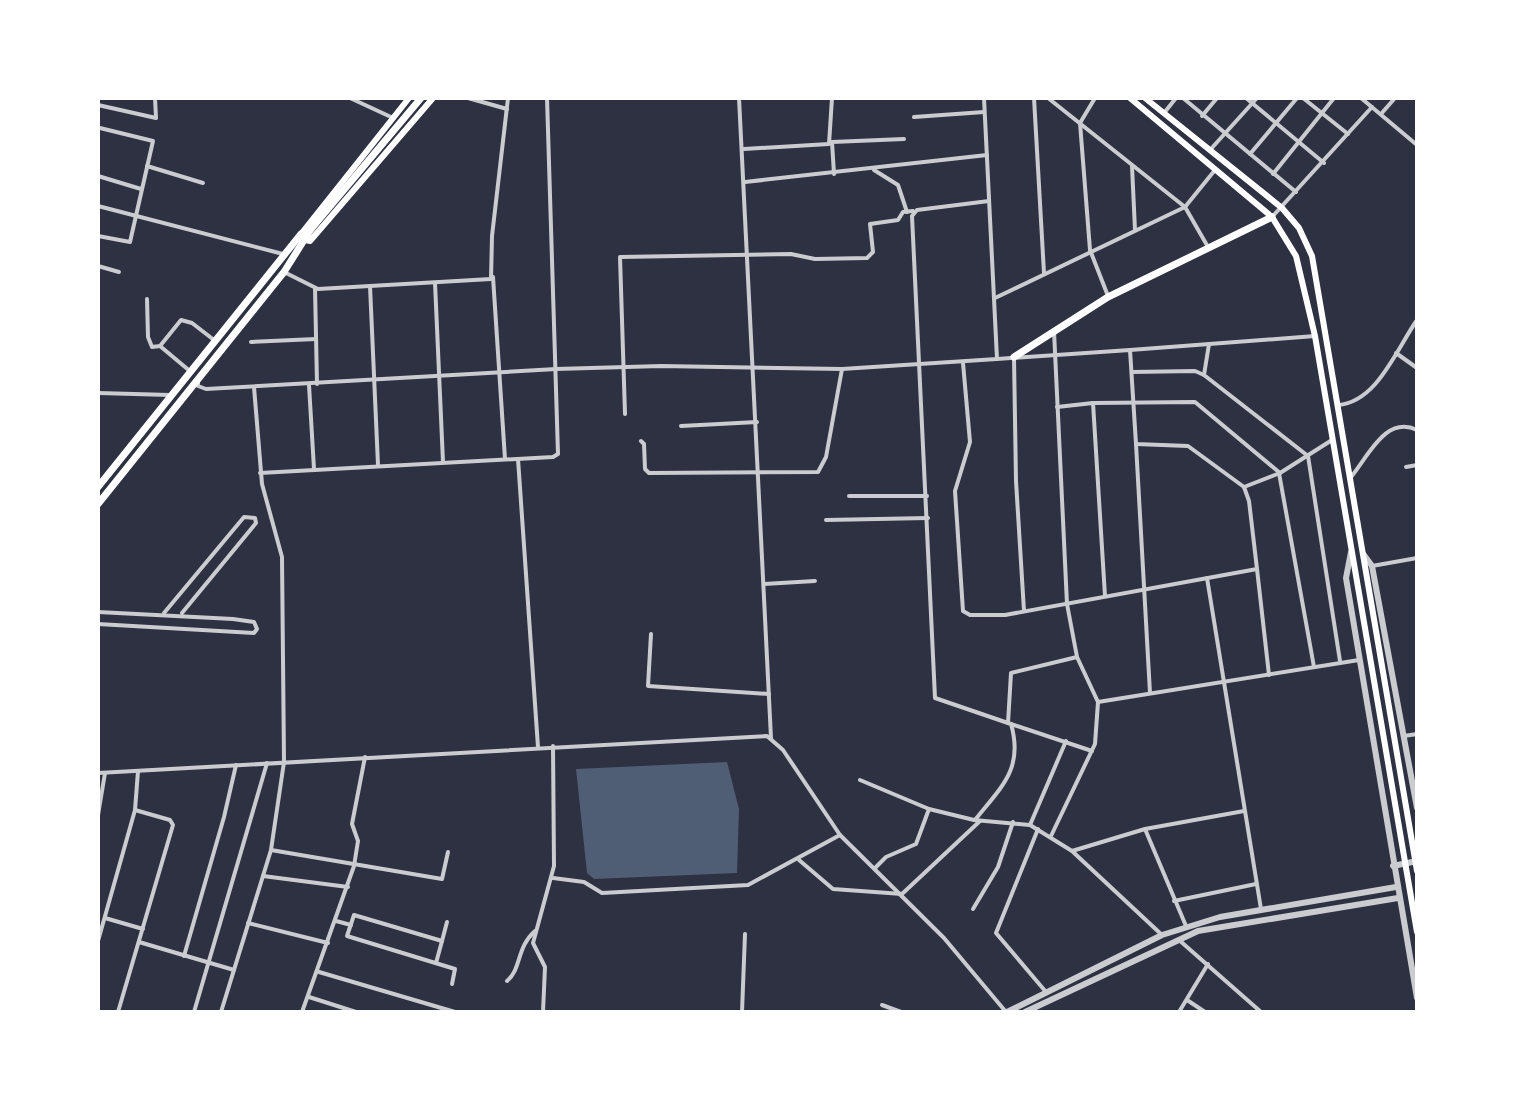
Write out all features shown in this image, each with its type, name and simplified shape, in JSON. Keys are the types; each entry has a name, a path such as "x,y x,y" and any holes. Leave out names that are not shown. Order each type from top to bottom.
{"main road":[{"path":"98,504 284,272 304,237 391,117 409,98"},
{"path":"98,487 285,254 311,229 421,98"},
{"path":"304,237 310,241 433,98"},
{"path":"1130,98 1272,217 1296,256 1315,336 1417,932"},
{"path":"1145,98 1282,208 1299,228 1312,256 1417,871"},
{"path":"1014,357 1108,297 1272,217"}],"street":[{"path":"98,105 156,118 155,98"},
{"path":"350,98 391,117"},
{"path":"468,98 507,109"},
{"path":"505,459 492,236 508,98"},
{"path":"260,473 518,459 558,454 547,98"},
{"path":"739,98 755,368 771,738"},
{"path":"832,98 834,174"},
{"path":"984,98 997,359"},
{"path":"1034,98 1044,273"},
{"path":"1048,98 1185,207 1208,247"},
{"path":"1095,98 1080,123 1090,250 1108,297"},
{"path":"1164,113 1176,98"},
{"path":"1183,98 1296,192"},
{"path":"1202,116 1217,98"},
{"path":"1246,98 1324,163"},
{"path":"1210,150 1257,98"},
{"path":"1250,155 1300,98 1348,134"},
{"path":"1273,174 1334,98"},
{"path":"1361,98 1417,145"},
{"path":"1381,114 1395,98"},
{"path":"1272,217 1372,107"},
{"path":"914,117 984,112"},
{"path":"98,236 127,244 153,141 100,128"},
{"path":"744,149 904,139"},
{"path":"745,182 987,155"},
{"path":"147,166 203,183"},
{"path":"1132,166 1135,230"},
{"path":"874,170 898,185 907,212"},
{"path":"995,298 1185,207 1215,170"},
{"path":"98,176 141,189"},
{"path":"625,414 620,257 870,257 870,224 898,220 907,212 989,201"},
{"path":"98,206 285,254"},
{"path":"915,211 935,698 1092,751"},
{"path":"98,266 119,272"},
{"path":"284,272 315,288 488,281 493,275"},
{"path":"435,283 443,462"},
{"path":"370,286 378,465"},
{"path":"315,288 317,384"},
{"path":"147,299 149,342 152,347 160,346 181,320 192,323 216,342"},
{"path":"1337,405 1351,404 1364,397 1417,320"},
{"path":"1411,328 1417,332"},
{"path":"1051,836 1092,751 1098,731 1098,702 1077,657 1067,604 1054,329"},
{"path":"198,382 198,386 206,389 375,382 556,369 842,369 963,363 1315,336"},
{"path":"251,342 316,339"},
{"path":"1204,375 1209,344"},
{"path":"160,346 191,372"},
{"path":"1130,350 1150,693"},
{"path":"1395,353 1417,368"},
{"path":"1014,357 1016,481 1024,611"},
{"path":"963,363 970,442 955,491 961,608 970,615 1024,611 1257,569"},
{"path":"641,441 644,444 645,469 649,473 818,472 822,468 842,369"},
{"path":"1132,372 1195,371 1204,375 1308,456 1340,661"},
{"path":"309,385 314,469"},
{"path":"221,1012 271,850 284,762 282,557 260,473 254,387"},
{"path":"98,393 172,396"},
{"path":"1057,407 1093,403 1195,402 1279,473 1314,667"},
{"path":"1093,403 1105,597"},
{"path":"681,426 757,422"},
{"path":"1351,477 1390,428 1403,425 1417,430"},
{"path":"1244,487 1279,473 1332,440"},
{"path":"1136,444 1188,446 1244,487 1249,501 1269,675"},
{"path":"518,459 538,747"},
{"path":"1406,467 1417,465"},
{"path":"849,496 927,496"},
{"path":"164,613 244,517 255,518 256,523 180,614"},
{"path":"826,520 928,518"},
{"path":"1351,552 1346,578 1417,998"},
{"path":"1363,554 1372,566 1417,808"},
{"path":"1372,566 1417,558"},
{"path":"1207,578 1261,909"},
{"path":"764,584 815,581"},
{"path":"98,612 180,614 254,622 254,633 98,624"},
{"path":"651,634 648,686 769,694"},
{"path":"798,859 833,889 902,894 977,820 1013,766 1017,750 1009,724 1011,673 1077,657"},
{"path":"1098,702 1359,660"},
{"path":"1404,736 1417,734"},
{"path":"98,773 756,735 771,738 783,750 840,835 944,938 1006,1012 1162,935 1261,909 1396,887"},
{"path":"1030,825 1066,741"},
{"path":"543,1012 546,972 533,943 553,878 553,746"},
{"path":"302,1012 319,972 354,866 358,841 352,824 365,757"},
{"path":"194,1012 267,763"},
{"path":"184,956 236,765"},
{"path":"98,941 135,810 138,771"},
{"path":"98,815 105,773"},
{"path":"860,780 929,809 977,820 1030,825 1038,829 1072,851 1162,935"},
{"path":"875,868 886,857 916,844 929,809"},
{"path":"118,1012 173,825 170,820 135,810"},
{"path":"1072,851 1145,829 1244,811"},
{"path":"973,909 998,867 1013,822"},
{"path":"1038,829 996,933 1046,992"},
{"path":"1145,829 1187,928"},
{"path":"553,878 584,882 602,893 728,887 757,882 840,835"},
{"path":"271,850 442,879 448,852"},
{"path":"1393,866 1417,861"},
{"path":"263,876 348,887"},
{"path":"1174,901 1256,884"},
{"path":"1025,1012 1177,938 1211,928 1398,898"},
{"path":"442,941 356,914 347,936 455,969 452,984"},
{"path":"105,918 143,929"},
{"path":"1403,922 1417,919"},
{"path":"336,921 351,925"},
{"path":"436,963 447,922"},
{"path":"248,923 328,943"},
{"path":"507,981 514,974 523,943 537,929"},
{"path":"742,1012 745,934"},
{"path":"1177,938 1261,1012"},
{"path":"139,942 234,970"},
{"path":"1179,1012 1208,964"},
{"path":"319,972 455,1012"},
{"path":"308,997 356,1012"},
{"path":"1187,999 1205,1012"},
{"path":"882,1005 901,1012"}],"water":[{"path":"727,762 739,809 737,873 594,879 587,873 576,769"}]}
